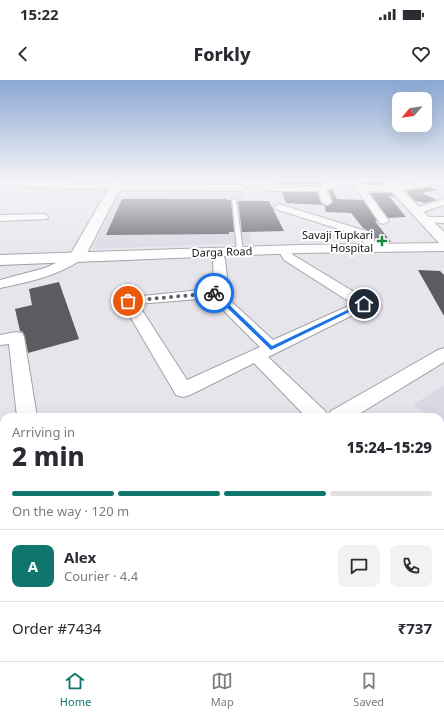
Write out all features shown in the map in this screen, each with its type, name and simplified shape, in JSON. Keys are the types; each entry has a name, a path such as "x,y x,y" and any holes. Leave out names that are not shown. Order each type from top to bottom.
{"main road":[{"path":"72,261 104,208"},
{"path":"414,208 444,240"},
{"name":"Darga Road","path":"0,260 72,261 219,259 286,253 444,246"},
{"name":"Darga Road","path":"0,267 240,251 286,253 444,253"}],"street":[{"path":"283,208 362,233 374,248"},
{"path":"375,208 384,220"},
{"path":"420,215 433,208"},
{"path":"420,215 444,220"},
{"path":"0,218 43,217"},
{"path":"219,259 221,286 214,293 128,301 183,390 364,304 286,253"},
{"path":"0,284 30,278 72,261"},
{"path":"214,293 315,413"},
{"path":"0,340 16,337 26,413"},
{"path":"345,413 444,354"}],"lane":[{"path":"235,208 240,251"}],"shaded area":[{"path":"111,208 247,208 251,243 92,249"},
{"path":"444,385 444,413 424,413 413,405"}],"building":[{"path":"118,208 232,208 234,232 229,232 229,234 106,235"},
{"path":"239,208 273,208 284,231 242,232"},
{"path":"325,208 368,208 377,221 375,221 391,242 377,242 351,213 326,212"},
{"path":"381,208 399,208 406,217 388,218"},
{"path":"418,270 440,271 444,275 444,316"},
{"path":"59,282 79,339 28,353 25,337 23,332 20,331 15,309 32,305 29,289"}],"way so far":[{"path":"128,301 214,293"}],"place":[{"name":"Savaji Tupkari Hospital","path":"382,241"}],"route":[{"path":"214,293 271,348 364,304"}]}
